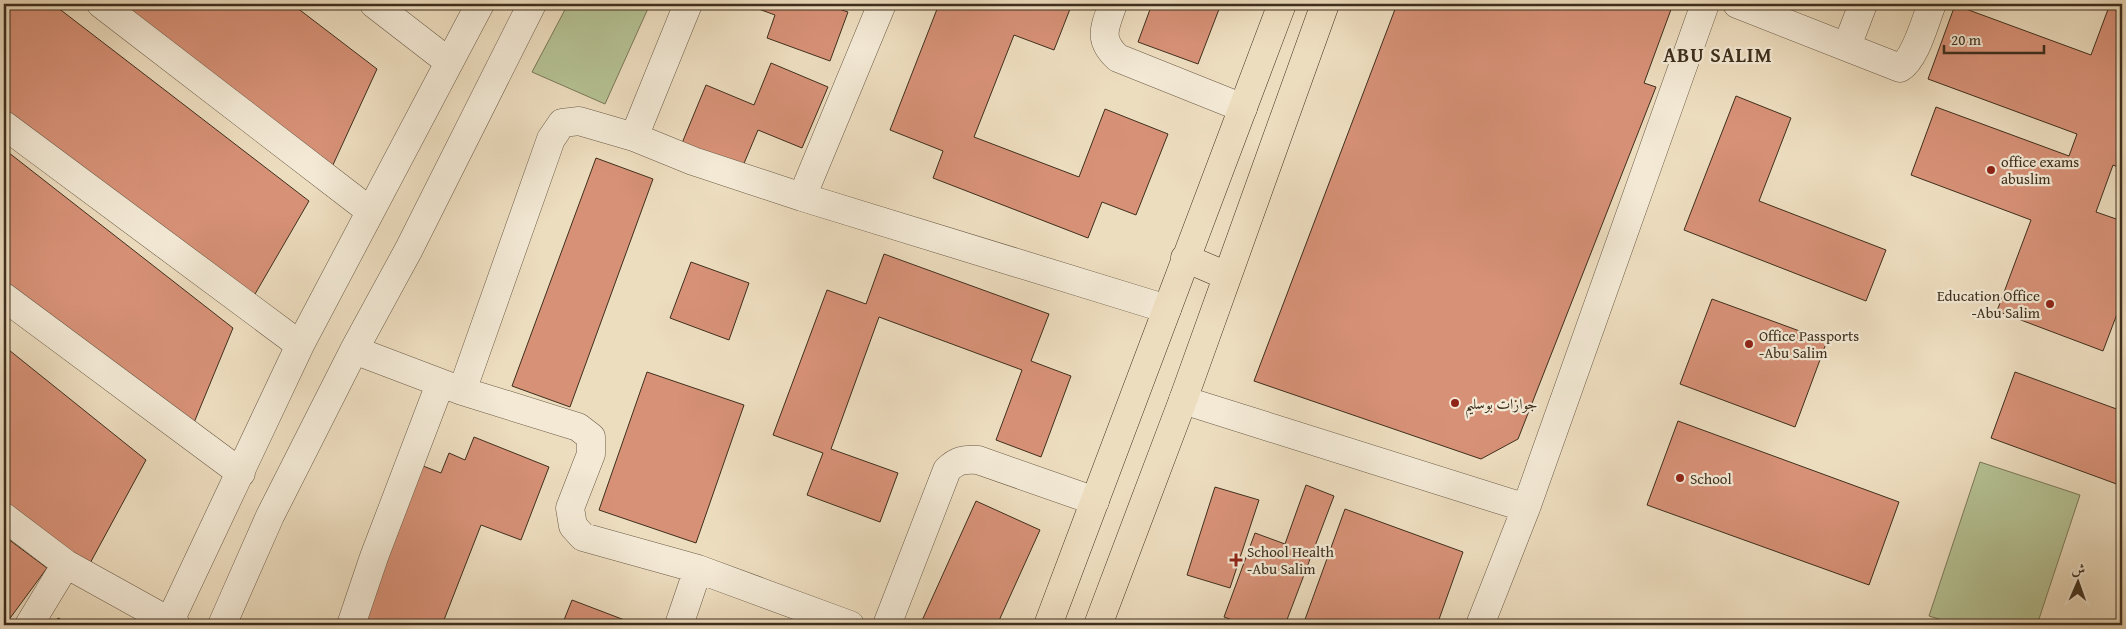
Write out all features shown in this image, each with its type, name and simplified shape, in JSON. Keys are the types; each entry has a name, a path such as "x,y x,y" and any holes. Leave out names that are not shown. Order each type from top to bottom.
{"main road":[{"path":"1048,625 1282,4"},
{"path":"1098,625 1183,400 1325,4"},
{"path":"1186,258 1227,276"}],"street":[{"path":"101,4 370,211"},
{"path":"374,4 449,62"},
{"path":"4,517 66,564 171,624 300,344 320,310 370,211 480,4"},
{"path":"222,625 270,516 354,350 409,249 532,4"},
{"path":"634,137 688,4"},
{"path":"802,197 882,4"},
{"path":"1114,4 1105,27 1104,39 1108,48 1118,58 1243,108"},
{"path":"1480,625 1526,508 1705,4"},
{"path":"1737,4 1784,12 1847,46 1900,68 1906,64 1932,4"},
{"path":"1847,46 1863,4"},
{"path":"351,625 374,557 451,387 551,139 562,124 579,121 634,137 693,161 802,197 1167,310"},
{"path":"4,125 300,344"},
{"path":"4,297 241,473"},
{"path":"354,350 451,387 578,427 591,437 591,454 570,508 573,526 583,537 698,569 850,625"},
{"path":"1183,400 1526,508"},
{"path":"887,625 947,470 955,462 964,459 978,460 1095,501"},
{"path":"28,625 66,564"},
{"path":"679,625 698,569"}],"green space":[{"path":"568,4 650,4 605,104 532,72"},
{"path":"1980,462 2080,495 2037,625 1958,625 1929,616"}],"building":[{"path":"4,4 53,4 309,201 251,301 4,111"},
{"path":"120,4 292,4 377,69 332,167"},
{"path":"386,4 407,4 402,15"},
{"path":"745,4 824,4 848,12 830,61 767,38 775,15"},
{"path":"939,4 1072,4 1054,50 1014,35 974,137 1079,177 1105,109 1168,134 1136,215 1102,202 1088,238 933,178 943,151 890,130"},
{"path":"1152,4 1221,4 1198,64 1138,42"},
{"path":"1397,4 1673,4 1644,83 1656,87 1518,439 1481,459 1254,381"},
{"path":"2110,4 2122,4 2122,169 2113,165 2096,212 2122,221 2122,307 2120,306 2103,351 1997,311 2031,220 1911,175 1936,107 2069,156 2077,134 1928,79 1955,5 2091,55"},
{"path":"771,63 828,87 802,148 758,130 740,173 680,148 706,85 754,105"},
{"path":"1736,96 1791,118 1759,201 1886,250 1866,301 1684,230"},
{"path":"4,149 233,328 186,442 4,300"},
{"path":"596,158 653,179 570,407 512,386"},
{"path":"884,254 1049,314 1031,361 1071,376 1041,457 996,440 1022,370 879,317 831,449 898,473 880,522 807,495 823,453 773,435 827,290 866,304"},
{"path":"691,262 749,283 729,340 670,318"},
{"path":"1712,299 1827,341 1795,427 1680,384"},
{"path":"4,346 146,460 88,567 4,501"},
{"path":"647,372 744,405 696,543 599,510"},
{"path":"2015,372 2122,411 2122,486 1991,438"},
{"path":"1678,421 1899,502 1869,585 1647,505"},
{"path":"474,437 549,467 521,540 481,525 442,625 367,625 357,621 418,464 441,473 449,453 465,460"},
{"path":"1306,485 1334,496 1285,625 1246,625 1224,617 1255,533 1285,544"},
{"path":"1215,487 1259,500 1230,588 1187,575"},
{"path":"976,501 1040,530 997,625 920,625"},
{"path":"1345,509 1463,552 1437,625 1303,625"},
{"path":"4,536 47,568 5,625 4,625"},
{"path":"572,600 635,624 562,625"},
{"path":"58,618 72,625 53,625"}],"place":[{"name":"office exams abuslim","path":"1991,170"},
{"name":"Education Office -Abu Salim","path":"2050,304"},
{"name":"Office Passports -Abu Salim","path":"1749,344"},
{"name":"جوازات بوسليم","path":"1455,403"},
{"name":"School","path":"1680,478"},
{"name":"School Health -Abu Salim","path":"1236,560"}],"district":[{"name":"ABU SALIM","path":"1718,54"}]}
